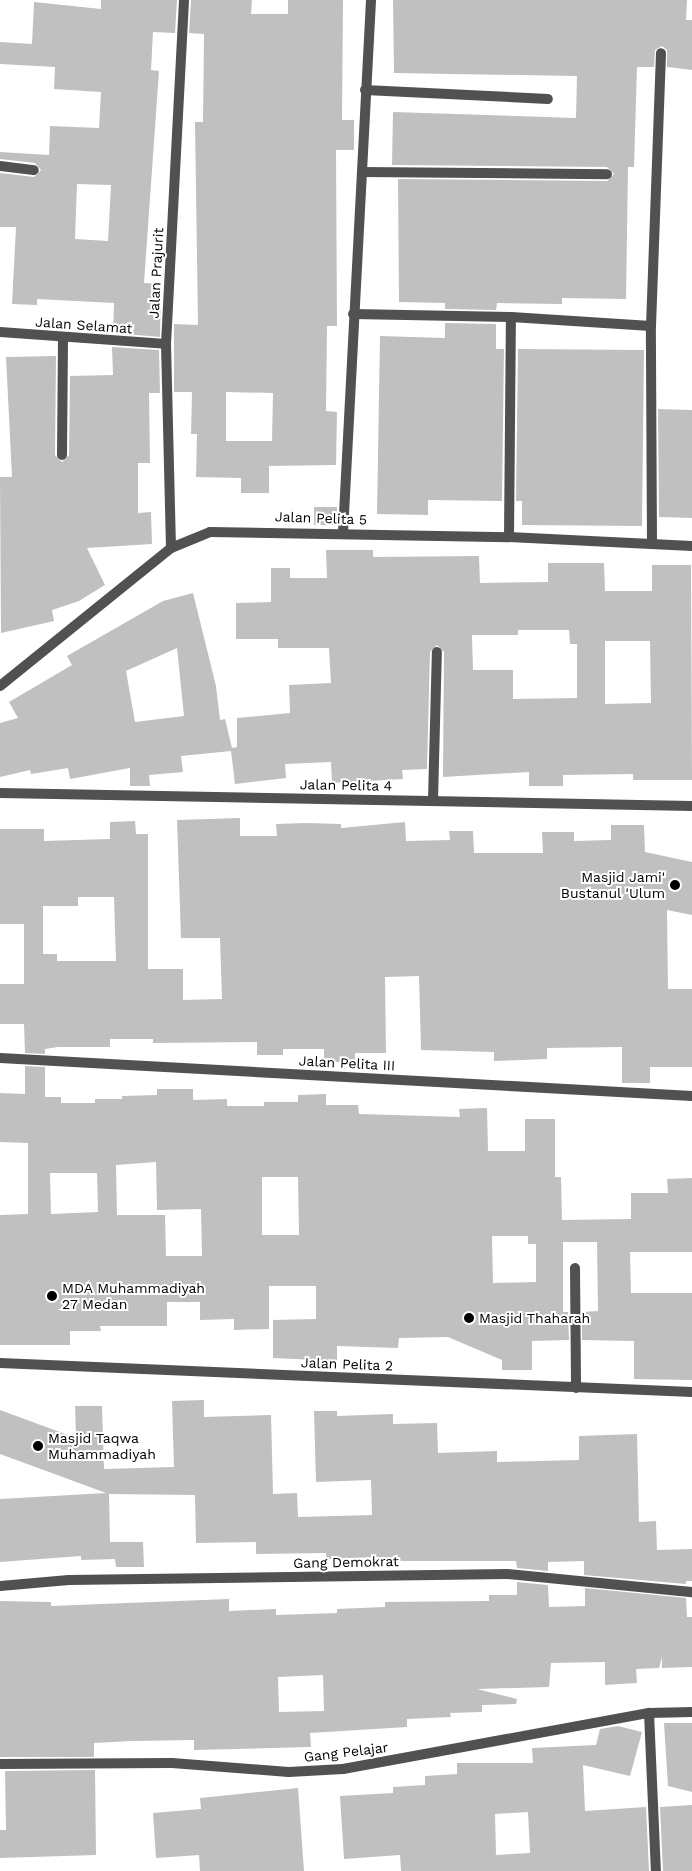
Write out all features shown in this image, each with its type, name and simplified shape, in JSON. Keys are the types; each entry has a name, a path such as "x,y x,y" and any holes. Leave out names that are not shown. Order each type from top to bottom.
{"street":[{"name":"Jalan Prajurit","path":"171,548 166,344 184,0"},
{"path":"342,533 352,314 371,0"},
{"path":"652,544 652,326 661,53"},
{"path":"365,90 548,99"},
{"path":"0,166 34,170"},
{"path":"362,172 607,174"},
{"path":"352,314 510,317 652,326"},
{"path":"509,537 510,317"},
{"name":"Jalan Selamat","path":"0,332 166,344"},
{"path":"62,455 63,338"},
{"name":"Jalan Pelita 5","path":"0,686 171,548 219,530 509,537 692,546"},
{"path":"433,800 437,652"},
{"name":"Jalan Pelita 4","path":"0,793 692,806"},
{"name":"Jalan Pelita III","path":"0,1058 692,1096"},
{"path":"574,1268 576,1388"},
{"name":"Jalan Pelita 2","path":"0,1363 692,1392"},
{"name":"Gang Demokrat","path":"0,1586 79,1580 507,1574 692,1592"},
{"name":"Gang Pelajar","path":"0,1764 172,1763 288,1772 343,1769 649,1713 692,1712"},
{"path":"649,1713 656,1871"}],"building":[{"path":"101,0 177,0 175,33 153,32 151,70 159,71 144,283 161,284 160,337 113,333 114,303 37,299 37,305 12,304 16,227 0,227 0,173 34,177 41,170 35,163 0,159 0,152 49,155 50,126 99,128 101,92 54,89 55,67 0,64 0,42 32,44 34,2 101,9","holes":["77,184 111,185 108,241 75,239"]},
{"path":"191,0 252,0 251,14 288,14 288,0 343,0 342,120 354,120 354,150 336,150 337,326 327,326 326,411 337,412 336,465 269,466 269,493 241,493 241,478 196,477 197,434 191,434 192,392 174,392 174,324 198,325 195,122 203,122 204,34 189,33","holes":["226,392 273,393 272,441 226,441"]},
{"path":"393,0 687,0 686,20 692,20 692,70 667,67 667,50 662,46 655,50 654,67 637,67 634,167 628,167 626,299 562,298 562,304 497,303 496,310 445,309 445,303 399,302 398,179 607,181 614,174 607,167 392,165 393,112 576,118 577,76 394,73"},
{"path":"445,323 496,324 496,349 504,349 502,501 428,500 428,515 377,514 380,336 445,338"},
{"path":"112,347 159,350 160,393 149,393 150,463 138,463 138,513 151,512 152,544 87,548 105,585 79,601 52,610 54,621 1,633 0,477 12,477 6,357 56,356 55,455 62,462 69,455 70,376 113,375"},
{"path":"518,349 644,350 642,526 522,525 522,501 516,501"},
{"path":"658,409 692,410 692,518 659,517"},
{"path":"314,507 337,507 337,525 314,525"},
{"path":"326,550 373,550 373,557 479,556 480,583 548,582 548,563 604,563 605,591 652,591 652,565 691,565 692,780 633,780 633,774 563,775 563,786 529,786 529,772 443,777 444,652 437,645 430,652 427,769 402,770 403,779 332,783 331,762 285,764 286,778 235,784 231,751 181,756 183,772 149,775 150,786 130,786 130,768 70,779 68,768 31,774 30,770 0,777 0,723 18,718 9,702 72,665 67,656 163,601 193,593 216,686 220,720 225,719 232,748 237,747 237,718 290,713 289,685 331,683 329,648 278,648 278,639 236,639 236,603 271,602 271,568 290,568 290,578 327,578","holes":["518,630 569,630 570,644 577,644 577,698 513,699 513,670 473,670 472,635 518,635","605,641 650,641 651,703 605,704","177,648 184,716 135,722 126,671"]},
{"path":"240,818 240,836 277,836 276,824 341,824 341,828 405,822 406,841 450,840 449,831 473,831 474,853 543,853 542,832 574,832 574,841 611,840 611,825 644,825 645,852 692,862 692,915 667,910 668,989 692,989 692,1067 650,1067 650,1083 622,1083 622,1047 547,1048 547,1059 494,1061 494,1052 421,1050 419,976 385,977 386,1053 355,1053 355,1062 324,1062 324,1049 283,1049 283,1055 257,1055 257,1042 153,1043 153,1039 110,1039 110,1047 58,1047 45,1049 45,1054 25,1053 24,1024 0,1024 0,984 24,984 24,924 0,924 0,829 44,829 44,841 110,839 110,822 135,821 136,834 148,834 148,969 183,969 183,1000 222,999 220,938 181,938 177,820","holes":["78,897 114,897 116,961 57,961 57,954 43,954 43,906 78,906"]},
{"path":"25,1066 45,1067 45,1097 61,1097 61,1103 95,1103 95,1099 122,1099 122,1096 157,1095 157,1089 193,1089 193,1100 227,1099 227,1106 264,1106 264,1102 298,1102 298,1095 326,1094 326,1105 358,1105 359,1114 460,1117 459,1109 487,1108 488,1151 525,1151 525,1119 555,1119 555,1177 561,1177 562,1220 631,1219 631,1193 668,1193 667,1179 692,1178 692,1252 630,1252 631,1293 692,1293 692,1380 634,1379 634,1341 582,1340 582,1312 598,1311 597,1242 563,1242 563,1312 568,1312 569,1340 532,1341 532,1370 502,1370 502,1360 448,1337 399,1338 398,1348 337,1346 337,1361 273,1358 273,1320 316,1319 316,1286 269,1286 269,1329 234,1330 234,1319 200,1320 200,1302 167,1302 167,1326 100,1326 101,1331 70,1331 70,1345 0,1345 0,1215 28,1214 28,1143 0,1142 0,1093 25,1094","holes":["156,1162 157,1210 201,1209 202,1256 166,1256 165,1215 117,1215 116,1165","50,1173 97,1173 98,1212 51,1214","262,1177 298,1177 299,1235 262,1235","492,1236 528,1236 528,1244 536,1244 536,1282 493,1283"]},
{"path":"204,1400 204,1417 271,1415 273,1494 297,1493 298,1517 372,1515 371,1480 316,1482 314,1411 337,1411 337,1416 393,1414 393,1424 437,1423 438,1453 497,1451 497,1462 579,1460 579,1436 637,1434 639,1522 656,1521 657,1550 692,1549 692,1581 686,1581 686,1584 584,1575 584,1561 548,1562 548,1571 517,1568 516,1561 378,1561 378,1557 326,1559 326,1553 256,1554 256,1542 196,1543 195,1495 109,1494 110,1542 143,1542 144,1567 116,1567 115,1559 81,1560 81,1556 0,1562 0,1499 106,1493 0,1454 0,1410 76,1438 75,1406 102,1406 104,1469 174,1467 172,1401"},
{"path":"517,1582 548,1585 549,1607 585,1606 585,1588 686,1598 687,1617 692,1617 692,1667 662,1668 662,1657 659,1668 636,1669 637,1683 605,1685 605,1662 551,1663 549,1687 477,1689 517,1699 516,1704 482,1705 482,1712 450,1713 451,1717 407,1719 407,1727 310,1733 311,1747 194,1750 194,1740 132,1741 94,1743 94,1757 0,1757 0,1601 51,1602 51,1606 229,1599 229,1611 276,1609 276,1615 337,1613 337,1609 385,1607 385,1602 489,1601 489,1595 517,1595","holes":["323,1675 324,1711 279,1712 278,1677"]},
{"path":"664,1723 692,1723 692,1792 668,1786"},
{"path":"618,1726 642,1732 630,1776 583,1765 585,1811 646,1807 649,1871 401,1871 400,1855 344,1859 340,1796 393,1793 393,1787 425,1785 425,1776 457,1774 457,1763 533,1763 532,1748 596,1745 600,1729","holes":["528,1812 530,1853 496,1855 495,1814"]},
{"path":"95,1770 96,1855 0,1858 0,1830 6,1830 5,1771"},
{"path":"298,1788 304,1871 200,1871 199,1855 156,1858 153,1813 201,1809 200,1798"},
{"path":"692,1805 692,1871 663,1871 660,1807"}],"place":[{"name":"Masjid Jami' Bustanul 'Ulum","path":"675,885"},
{"name":"MDA Muhammadiyah 27 Medan","path":"52,1296"},
{"name":"Masjid Thaharah","path":"469,1318"},
{"name":"Masjid Taqwa Muhammadiyah","path":"38,1446"}]}
